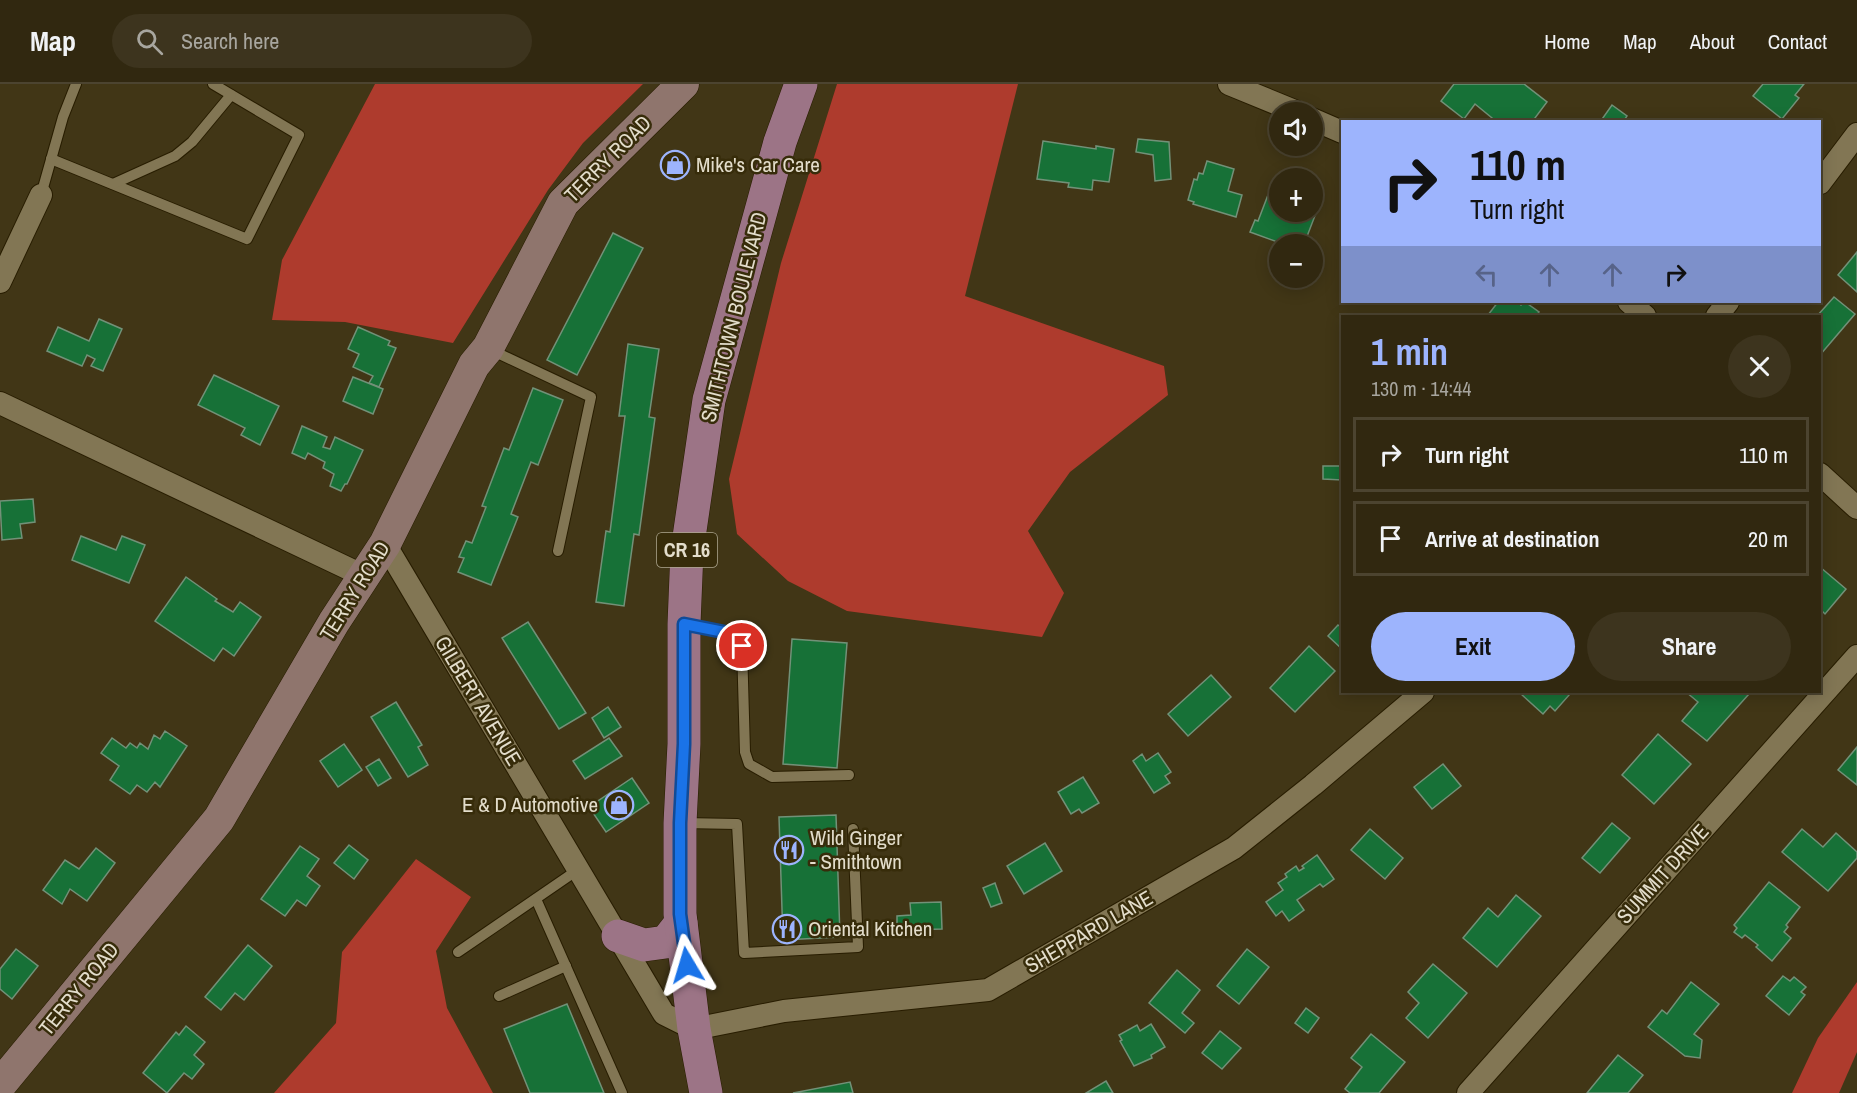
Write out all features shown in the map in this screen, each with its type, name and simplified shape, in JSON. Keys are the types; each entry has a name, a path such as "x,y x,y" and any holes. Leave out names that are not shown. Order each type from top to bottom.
{"main road":[{"name":"SMITHTOWN BOULEVARD","path":"706,1093 694,1029 681,923 680,823 684,744 684,624 687,551 709,400 791,96"},
{"path":"618,936 644,945 666,942 681,923"}],"street":[{"path":"1229,84 1273,102"},
{"name":"TERRY ROAD","path":"0,1085 219,819 334,622 385,544 474,365 488,348 563,202 682,85"},
{"path":"1323,124 1341,132"},
{"path":"1821,182 1857,134"},
{"path":"0,282 41,195"},
{"path":"1630,303 1645,315"},
{"path":"1718,315 1727,303"},
{"path":"0,403 364,576"},
{"path":"1821,475 1857,508"},
{"name":"GILBERT AVENUE","path":"385,544 664,1014 694,1029"},
{"name":"SUMMIT DRIVE","path":"1468,1093 1857,656"},
{"name":"SHEPPARD LANE","path":"694,1029 784,1011 988,990 1234,848 1422,693"}],"lane":[{"path":"41,195 63,117 76,84"},
{"path":"51,159 247,239 299,135 213,84"},
{"path":"113,184 175,156 192,142 231,95"},
{"path":"488,348 591,397 558,551"},
{"path":"684,624 729,633 742,646 745,752 749,764 772,777 849,775"},
{"path":"680,823 737,824 744,952 858,947 853,829"},
{"path":"458,952 579,869"},
{"path":"536,899 622,1093"},
{"path":"498,996 566,966"}],"shaded area":[{"path":"375,84 643,84 583,143 548,190 453,343 345,322 272,320 282,260"},
{"path":"837,84 1018,84 965,296 1164,366 1168,395 1070,472 1028,531 1064,593 1042,637 847,611 788,581 737,534 729,479 781,263"},
{"path":"416,859 471,897 436,951 447,1008 493,1093 274,1093 336,1023 342,952"},
{"path":"1857,982 1857,1052 1839,1093 1792,1093 1818,1038"}],"building":[{"path":"1454,84 1524,84 1547,102 1534,120 1495,120 1475,104 1464,119 1441,101"},
{"path":"1763,84 1804,84 1795,95 1799,98 1782,119 1753,96"},
{"path":"1612,105 1627,116 1624,120 1601,120"},
{"path":"1138,139 1169,142 1171,179 1155,181 1153,155 1136,152"},
{"path":"1043,141 1096,149 1096,146 1114,149 1109,182 1093,180 1092,190 1068,187 1069,183 1037,179"},
{"path":"1207,161 1234,169 1228,191 1242,195 1236,217 1193,204 1194,202 1188,200 1194,179 1197,180 1199,173 1203,174"},
{"path":"1268,195 1269,222 1313,222 1308,234 1269,234 1269,239 1250,232 1255,220 1258,221"},
{"path":"613,233 643,248 577,375 547,360"},
{"path":"1857,252 1857,292 1838,275"},
{"path":"1834,297 1855,314 1821,354 1821,315 1818,315"},
{"path":"1497,303 1521,305 1526,303 1539,312 1537,315 1488,315"},
{"path":"99,319 122,329 103,371 91,366 95,359 87,355 82,366 47,351 58,327 89,341"},
{"path":"358,327 390,341 388,345 396,348 379,387 369,383 373,376 353,367 359,354 348,349"},
{"path":"628,344 659,349 649,417 655,418 639,535 634,534 624,606 596,602 606,531 610,532 625,416 619,416"},
{"path":"214,375 279,406 260,445 241,435 245,428 198,405"},
{"path":"353,377 383,389 373,414 343,401"},
{"path":"533,388 563,400 538,465 531,462 511,514 518,517 491,585 458,572 464,558 459,557 466,541 472,543 486,507 482,506 504,448 509,450"},
{"path":"302,426 327,437 323,447 330,449 335,437 363,450 347,484 341,491 330,486 334,474 323,468 325,462 308,453 305,459 292,453"},
{"path":"1323,466 1341,466 1341,480 1323,479"},
{"path":"33,499 35,522 20,524 22,538 2,540 0,501"},
{"path":"81,536 116,550 122,536 145,545 129,583 72,560"},
{"path":"1821,568 1846,589 1825,614 1821,610"},
{"path":"186,577 217,599 215,601 233,612 240,602 261,617 234,656 223,648 214,661 155,621"},
{"path":"528,622 586,713 559,729 502,638"},
{"path":"1338,625 1341,627 1341,648 1328,636"},
{"path":"792,639 847,643 837,768 783,764"},
{"path":"1309,646 1335,671 1295,712 1270,688"},
{"path":"1211,675 1231,697 1188,736 1168,714"},
{"path":"1687,693 1749,694 1707,741 1682,721 1698,702"},
{"path":"1521,694 1570,694 1555,711 1550,706 1543,714"},
{"path":"396,702 422,745 418,747 428,765 408,777 371,717"},
{"path":"608,707 621,727 604,738 592,718"},
{"path":"165,731 187,746 160,787 155,782 147,792 137,785 130,794 110,780 119,766 101,753 112,738 126,748 130,743 137,748 140,743 148,749 154,735 160,739"},
{"path":"1658,734 1691,764 1654,804 1622,775"},
{"path":"609,738 622,756 585,779 573,761"},
{"path":"344,744 362,770 338,787 320,761"},
{"path":"1857,747 1857,785 1838,770"},
{"path":"1158,753 1171,772 1165,776 1170,783 1154,793 1133,761 1142,754 1146,761"},
{"path":"379,759 391,778 378,786 366,767"},
{"path":"1443,764 1461,786 1432,809 1414,787"},
{"path":"1083,777 1099,803 1082,813 1079,809 1071,814 1058,792"},
{"name":"E & D Automotive","path":"632,778 649,803 606,832 589,807"},
{"path":"836,815 840,937 783,940 779,817"},
{"path":"1612,823 1630,838 1600,873 1582,858"},
{"path":"1370,829 1403,858 1385,879 1351,850"},
{"path":"1802,829 1823,847 1836,833 1857,852 1857,858 1828,891 1782,852"},
{"path":"1045,843 1062,871 1024,894 1007,866"},
{"path":"349,845 368,860 354,879 334,863"},
{"path":"300,846 319,859 307,876 320,886 306,906 297,900 285,916 261,899"},
{"path":"96,848 115,863 87,901 70,889 62,904 43,890 65,860 79,869"},
{"path":"1317,855 1334,879 1323,887 1320,884 1297,900 1304,910 1289,921 1282,911 1276,916 1266,902 1283,890 1278,883 1287,877 1285,874 1296,866 1299,871"},
{"path":"1769,882 1800,907 1786,925 1788,927 1784,932 1791,938 1772,961 1756,947 1758,945 1745,935 1742,938 1734,932 1737,928 1734,925"},
{"path":"995,883 1002,903 991,907 983,888"},
{"path":"1516,895 1541,916 1497,967 1463,938 1488,908 1498,917"},
{"path":"941,902 942,929 897,930 897,916 911,915 910,903"},
{"path":"248,945 272,966 244,1000 235,993 221,1010 205,997"},
{"path":"16,949 38,966 12,999 0,989 0,969"},
{"path":"1247,949 1269,967 1239,1004 1217,986"},
{"path":"1433,964 1467,993 1428,1038 1406,1018 1419,1003 1408,992"},
{"path":"1177,970 1200,990 1182,1013 1194,1023 1185,1033 1149,1003"},
{"path":"1783,976 1790,981 1794,977 1806,987 1801,992 1805,995 1789,1015 1766,996"},
{"path":"1691,982 1719,1004 1694,1034 1702,1040 1700,1058 1685,1056 1648,1027 1662,1010 1667,1014"},
{"path":"567,1004 604,1093 530,1093 504,1029"},
{"path":"1306,1008 1319,1018 1308,1033 1295,1023"},
{"path":"1151,1024 1165,1047 1151,1055 1152,1058 1134,1066 1119,1035 1137,1025 1140,1031"},
{"path":"186,1026 205,1042 194,1055 204,1064 192,1079 184,1073 167,1093 143,1073 176,1032 179,1035"},
{"path":"1220,1031 1241,1048 1222,1069 1202,1053"},
{"path":"1371,1034 1405,1062 1379,1093 1350,1093 1345,1089 1362,1067 1351,1058"},
{"path":"1618,1055 1643,1075 1628,1093 1587,1093"},
{"path":"1106,1081 1113,1093 1086,1093"},
{"path":"850,1082 853,1093 793,1093"}],"place":[{"name":"Mike's Car Care","path":"675,165"},
{"name":"E & D Automotive","path":"619,805"},
{"name":"Wild Ginger - Smithtown","path":"789,850"},
{"name":"Oriental Kitchen","path":"787,929"}],"route":[{"path":"687,965 680,914 684,624 729,633 742,646"}]}
